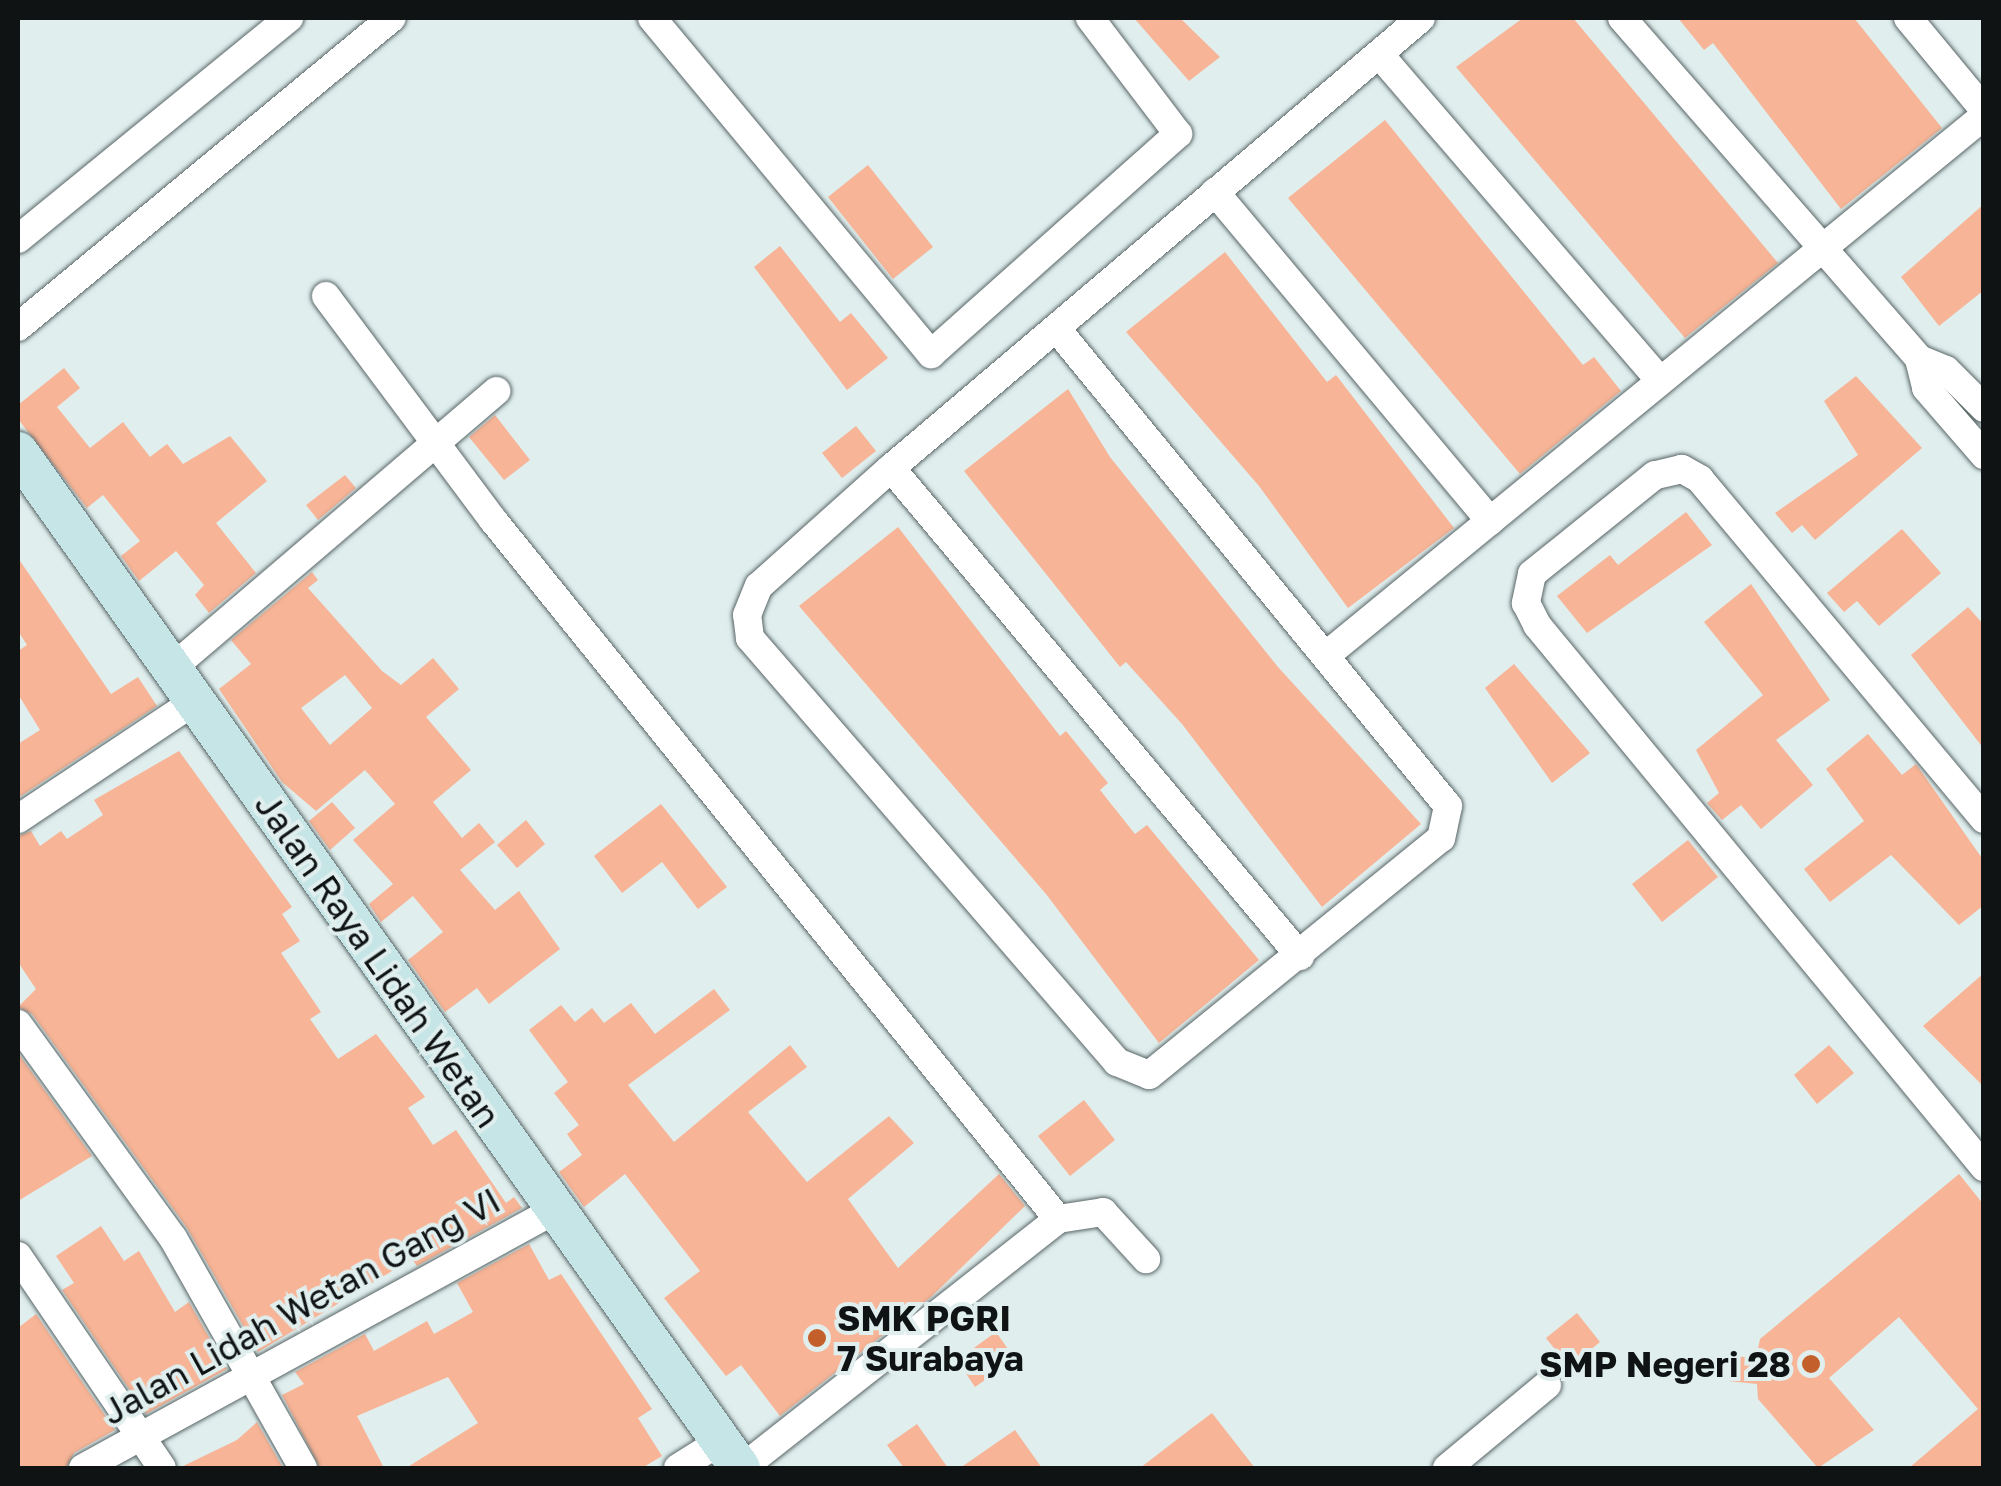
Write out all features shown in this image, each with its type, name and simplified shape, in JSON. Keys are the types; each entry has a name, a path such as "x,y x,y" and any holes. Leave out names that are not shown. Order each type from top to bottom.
{"main road":[{"name":"Jalan Raya Lidah Wetan","path":"18,452 734,1460"}],"street":[{"path":"18,239 289,18"},
{"path":"23,311 392,18"},
{"path":"652,18 931,354 1173,142 1176,122 1090,18"},
{"path":"1056,328 1438,790 1449,824 1168,1066 1133,1072 750,638 747,615 760,586 891,468 1216,192 1422,18"},
{"path":"1622,18 1919,359 1926,388 1984,456 1984,477"},
{"path":"1328,653 1659,379 1826,248 1984,112 1908,18"},
{"path":"1379,54 1659,379"},
{"path":"1216,192 1490,521"},
{"path":"326,296 432,441 1058,1219"},
{"path":"1919,359 1946,370 1984,408"},
{"path":"170,669 432,441 496,391"},
{"path":"891,468 1300,956"},
{"path":"1984,819 1700,479 1682,469 1655,474 1532,574 1526,604 1537,625 1984,1166"},
{"path":"18,819 195,702"},
{"path":"18,1024 173,1238 257,1379 303,1468"},
{"name":"Jalan Lidah Wetan Gang VI","path":"83,1468 257,1379 554,1210"},
{"path":"678,1468 734,1460 1058,1219 1102,1212 1146,1259"},
{"path":"18,1256 162,1468"},
{"path":"1448,1468 1547,1386"}],"building":[{"path":"1134,18 1180,18 1220,57 1189,81"},
{"path":"1523,18 1573,18 1778,263 1685,338 1456,67"},
{"path":"1678,18 1854,18 1942,128 1841,209 1713,43 1704,50"},
{"path":"1385,120 1583,365 1594,357 1621,391 1520,474 1288,198"},
{"path":"868,165 933,247 893,279 828,197"},
{"path":"1984,204 1984,290 1939,326 1901,277"},
{"path":"780,246 840,322 851,313 888,358 847,390 754,267"},
{"path":"1225,252 1327,382 1336,375 1454,528 1348,608 1259,486 1126,332"},
{"path":"64,368 80,388 57,407 90,448 123,422 150,457 167,444 183,464 230,436 267,481 216,523 256,573 209,613 195,595 204,585 176,551 139,581 121,556 140,541 103,495 87,508 18,419 18,405"},
{"path":"1856,376 1922,448 1815,540 1802,525 1792,533 1775,513 1858,455 1824,401"},
{"path":"1068,389 1110,457 1278,667 1421,824 1322,907 1182,724 1126,662 1120,667 964,471"},
{"path":"495,415 530,460 504,480 469,437"},
{"path":"856,426 876,451 842,478 822,453"},
{"path":"345,475 356,488 318,520 306,505"},
{"path":"1686,512 1712,545 1587,633 1557,596 1610,555 1618,565"},
{"path":"898,527 1060,736 1066,731 1108,783 1100,790 1135,834 1147,825 1259,960 1159,1043 1046,894 799,606"},
{"path":"1902,529 1941,573 1879,626 1857,601 1844,612 1827,593"},
{"path":"18,558 111,694 138,677 157,706 18,798 18,744 40,730 18,694 18,651 27,645 18,631"},
{"path":"312,572 318,580 308,588 382,671 401,685 433,658 459,689 426,717 471,770 433,802 462,838 479,823 495,842 460,870 495,910 519,891 560,949 489,1004 477,988 445,1012 408,960 443,932 413,896 381,922 369,904 393,884 353,840 395,804 365,770 316,811 282,782 219,689 251,664 231,640","holes":["345,675 372,708 330,745 301,708"]},
{"path":"1751,584 1830,700 1776,740 1813,785 1761,829 1741,805 1722,820 1707,803 1719,793 1696,750 1763,695 1704,622"},
{"path":"1968,607 1984,625 1984,749 1911,655"},
{"path":"1514,664 1590,753 1552,783 1485,688"},
{"path":"1868,734 1902,775 1916,764 1984,861 1984,905 1959,925 1891,855 1830,902 1804,869 1864,821 1826,769"},
{"path":"179,751 292,907 282,914 300,941 281,953 321,1012 310,1019 338,1059 376,1034 425,1097 408,1108 433,1145 456,1130 506,1203 514,1197 522,1208 417,1266 412,1259 258,1352 187,1228 32,1014 18,1007 36,989 18,962 18,836 31,831 40,846 61,831 67,839 103,815 94,800"},
{"path":"332,802 355,828 330,850 309,821"},
{"path":"661,804 727,887 698,909 662,862 622,893 594,856"},
{"path":"526,820 545,844 517,868 497,845"},
{"path":"1688,840 1718,877 1662,922 1632,884"},
{"path":"1984,973 1984,1087 1923,1026"},
{"path":"714,989 730,1010 628,1085 674,1142 790,1045 807,1067 748,1112 807,1182 889,1116 914,1143 848,1199 898,1268 999,1174 1025,1206 930,1298 780,1416 741,1365 726,1376 664,1298 700,1271 625,1174 584,1207 559,1172 582,1155 567,1134 579,1125 554,1093 568,1082 529,1030 561,1005 575,1022 592,1008 604,1023 631,1003 655,1034"},
{"path":"1829,1045 1854,1073 1817,1104 1794,1075"},
{"path":"18,1053 92,1156 18,1201"},
{"path":"1084,1100 1115,1140 1070,1176 1038,1136"},
{"path":"1959,1174 1984,1205 1984,1468 1909,1468 1978,1409 1899,1317 1829,1378 1874,1430 1818,1468 1758,1399 1757,1384 1728,1381 1731,1356 1756,1358 1760,1339"},
{"path":"101,1226 124,1261 139,1251 175,1312 189,1302 227,1369 146,1414 62,1290 74,1283 56,1256"},
{"path":"529,1244 549,1280 561,1274 652,1409 638,1418 662,1456 642,1468 406,1468 478,1423 448,1377 357,1416 384,1468 320,1468 282,1395 304,1384 295,1372 365,1334 374,1351 427,1321 434,1334 473,1312 457,1283"},
{"path":"1577,1313 1600,1342 1569,1367 1546,1338"},
{"path":"36,1314 115,1430 74,1453 66,1468 18,1468 18,1328"},
{"path":"996,1332 1015,1359 975,1387 957,1360"},
{"path":"1212,1413 1255,1468 1140,1468 1192,1428"},
{"path":"257,1422 283,1468 179,1468 237,1440"},
{"path":"917,1424 948,1468 904,1468 887,1445"},
{"path":"1015,1430 1042,1468 960,1468"}],"place":[{"name":"SMK PGRI 7 Surabaya","path":"817,1338"},
{"name":"SMP Negeri 28","path":"1811,1364"}]}
